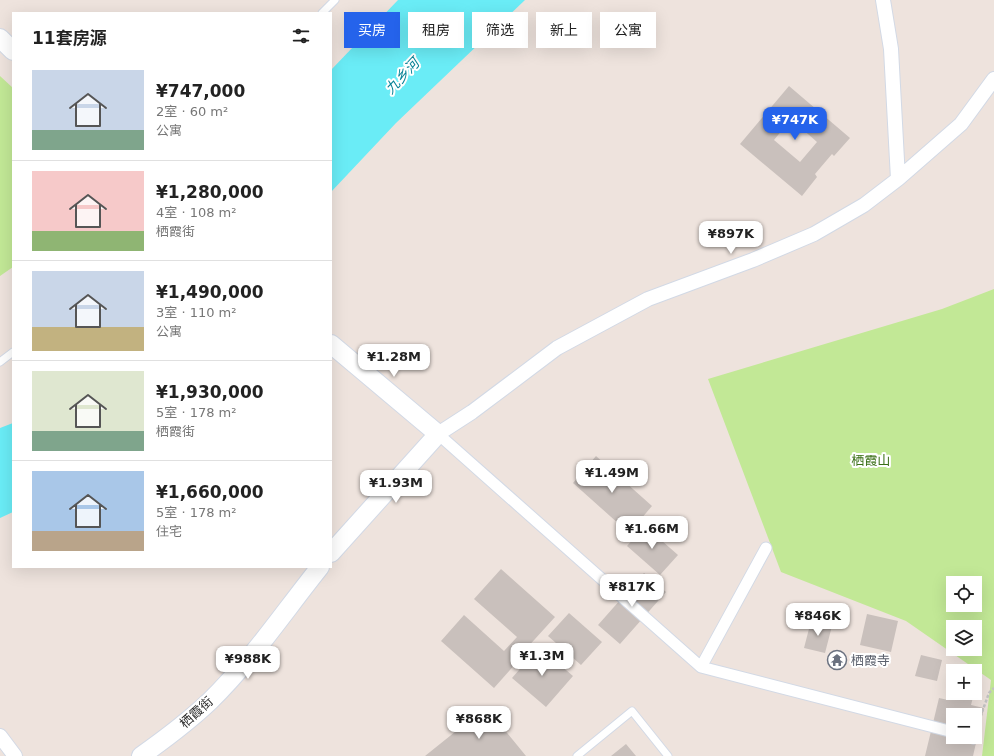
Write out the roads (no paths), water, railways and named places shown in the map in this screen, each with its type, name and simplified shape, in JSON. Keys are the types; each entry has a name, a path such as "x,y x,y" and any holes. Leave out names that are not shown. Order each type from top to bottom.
{"street":[{"path":"883,0 892,49 898,179"},
{"path":"0,38 12,50"},
{"path":"332,552 438,434 472,412 557,348 648,299 753,260 814,234 864,205 898,179 962,124 994,79"},
{"path":"332,345 438,434 701,667 946,730"},
{"path":"701,667 766,548"},
{"name":"栖霞街","path":"141,756 165,739 210,700 250,656 319,568"},
{"path":"0,736 15,756"}],"lane":[{"path":"323,12 335,0"},
{"path":"0,362 12,353"},
{"path":"576,756 632,711 668,756"}],"water":[{"name":"九乡河","path":"398,0 525,0 512,12 472,12 472,48 475,48 396,123 332,191 332,69 352,48 400,48 400,12 387,12"},
{"path":"12,423 12,512 0,518 0,428"}],"place":[{"name":"栖霞寺","path":"837,660"}],"park label":[{"name":"栖霞山","path":"871,460"}]}
